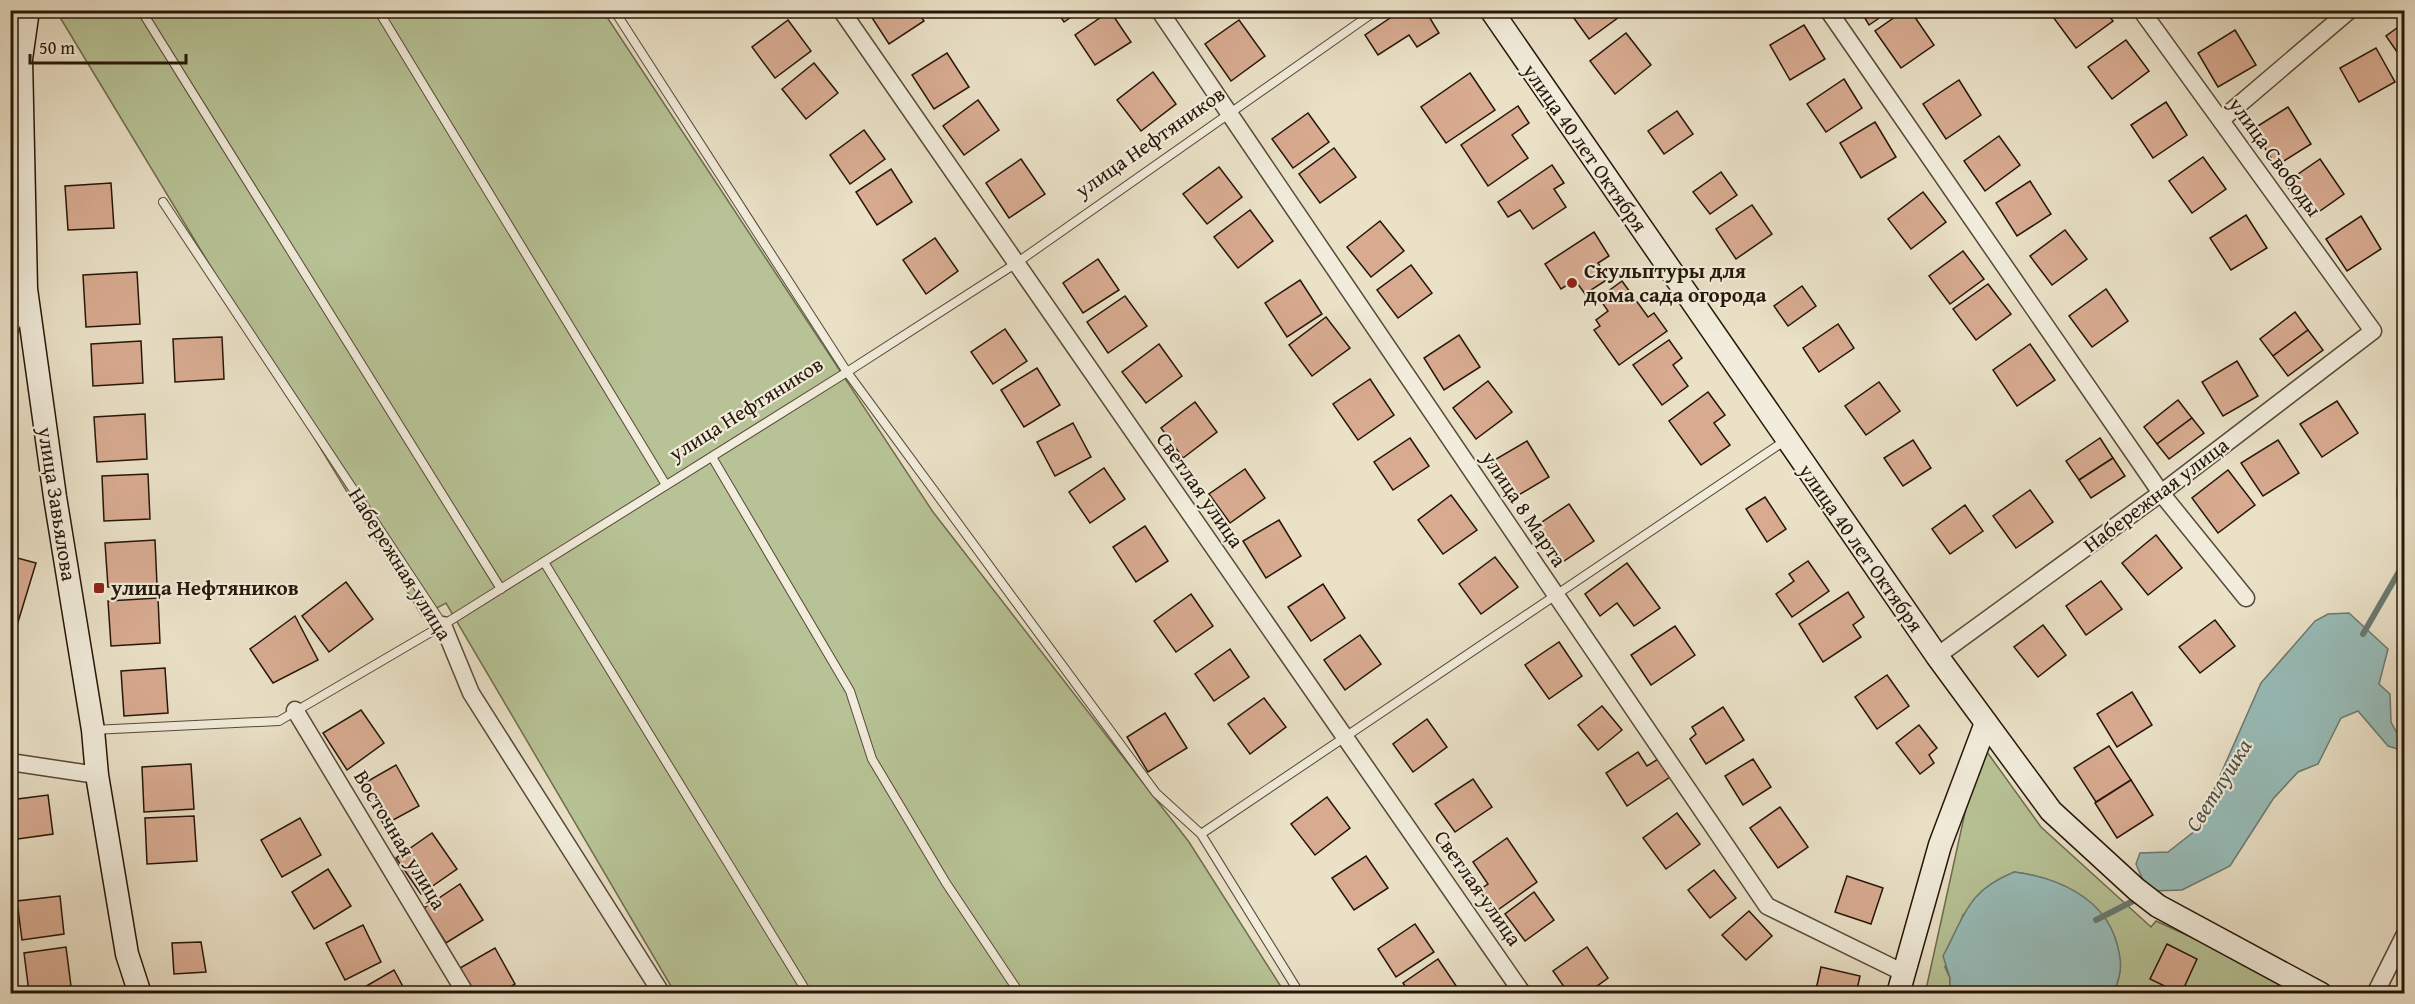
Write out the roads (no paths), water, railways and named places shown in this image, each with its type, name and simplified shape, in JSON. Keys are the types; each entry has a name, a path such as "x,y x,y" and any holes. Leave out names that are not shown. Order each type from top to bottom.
{"main road":[{"name":"улица Завьялова","path":"28,10 21,58 18,219 26,290 93,730 97,775 126,954 140,993"},
{"name":"улица 40 лет Октября","path":"1491,10 1937,656 2051,811 2136,889 2158,906 2321,993"},
{"path":"1900,983 1940,845 1986,723"}],"street":[{"name":"Светлая улица","path":"841,10 1015,264 1523,993"},
{"name":"улица 8 Марта","path":"1159,10 1767,906 1900,983"},
{"path":"1828,10 2161,493 2246,598"},
{"name":"улица Свободы","path":"2141,10 2373,331"},
{"path":"2221,120 2350,10"},
{"path":"10,329 26,290"},
{"name":"Набережная улица","path":"1937,656 2161,493 2373,331"},
{"name":"Набережная улица","path":"443,625 471,693 662,993"},
{"name":"Восточная улица","path":"295,710 466,993"},
{"path":"10,762 97,775"},
{"path":"2375,993 2404,936"}],"lane":[{"path":"141,10 501,589"},
{"path":"378,10 666,485"},
{"path":"614,10 847,372 1155,793 1201,834 1300,993"},
{"name":"улица Нефтяников","path":"93,730 279,721 501,589 1015,264 1377,10"},
{"name":"Набережная улица","path":"163,202 443,625"},
{"path":"1201,834 1786,440"},
{"path":"711,457 850,692 872,759 946,883 1020,993"},
{"path":"544,562 808,993"}],"water":[{"path":"2349,613 2388,649 2379,684 2390,694 2391,722 2404,746 2404,751 2388,746 2358,711 2341,718 2318,764 2298,772 2273,799 2230,866 2182,890 2153,891 2145,885 2136,864 2140,853 2168,852 2196,830 2261,683 2315,621 2328,614"},
{"path":"2014,872 2047,879 2062,885 2090,902 2102,914 2111,928 2120,957 2120,974 2114,993 1950,993 1950,978 1943,956 1963,916 1986,887"}],"waterway":[{"name":"Светлушка","path":"2404,471 2399,492 2404,512"},
{"name":"Светлушка","path":"2363,634 2404,563"},
{"name":"Светлушка","path":"2096,920 2141,897"}],"place":[{"name":"Скульптуры для дома сада огорода","path":"1572,283"},
{"name":"улица Нефтяников","path":"99,588"}]}
